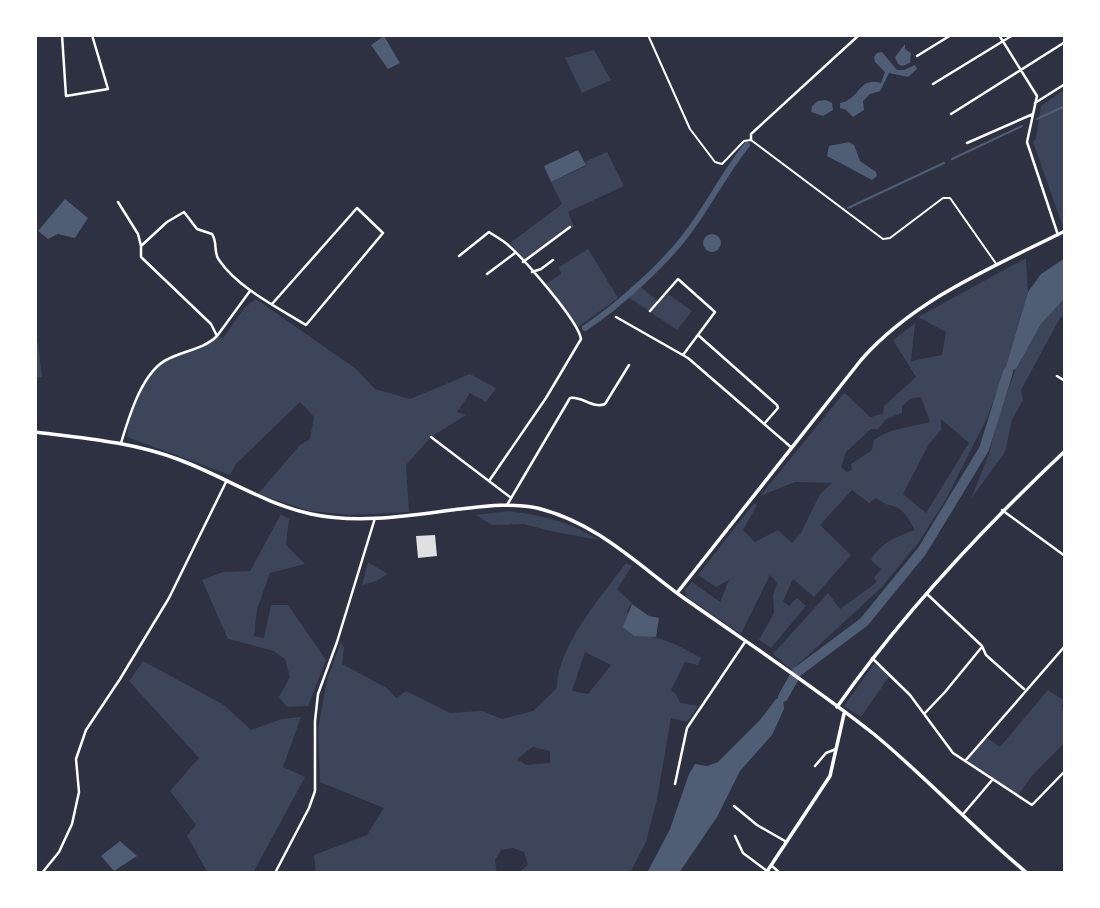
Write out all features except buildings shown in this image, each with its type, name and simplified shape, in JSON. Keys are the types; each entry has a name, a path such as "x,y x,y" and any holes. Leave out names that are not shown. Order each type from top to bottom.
{"street":[{"path":"62,35 66,96 108,89 92,35"},
{"path":"751,141 751,134 859,35"},
{"path":"917,56 951,35"},
{"path":"999,35 1037,96 1027,142 1058,235"},
{"path":"933,84 1013,35"},
{"path":"951,114 1065,42"},
{"path":"1035,103 1065,84"},
{"path":"967,143 1033,114"},
{"path":"118,202 138,234 143,261 211,324 217,336"},
{"path":"141,246 167,222 184,212 197,229 212,234 218,260 250,291 306,325 383,233 357,208 272,304"},
{"path":"523,262 570,227"},
{"path":"677,593 861,360 893,327 918,309 1065,231"},
{"path":"460,256 489,232 507,244 577,328 582,338 546,398 489,481"},
{"path":"487,274 515,253"},
{"path":"532,272 540,270 553,260"},
{"path":"650,311 678,279 715,312 682,355"},
{"path":"121,443 148,377 156,367 166,359 211,342 250,291"},
{"path":"616,317 682,355 792,448"},
{"path":"698,334 777,405 778,408 764,424"},
{"path":"507,505 570,398 575,397 601,406 629,365"},
{"path":"1057,376 1065,381"},
{"path":"35,432 121,443 170,456 309,513 334,517 375,518 507,505 537,508 586,526 619,547 677,593 877,737 1027,873"},
{"path":"430,437 510,498"},
{"path":"837,707 872,658 927,594 1002,510 1065,451"},
{"path":"42,873 50,866 72,824 79,792 76,759 86,730 169,598 228,480"},
{"path":"1002,510 1065,556"},
{"path":"275,873 315,791 315,721 318,694 375,518"},
{"path":"927,594 982,646 986,655 1025,690"},
{"path":"675,783 687,728 745,642"},
{"path":"924,714 982,646"},
{"path":"965,761 1065,646"},
{"path":"1060,653 1065,656"},
{"path":"872,658 910,695 953,753 1032,805 1065,771"},
{"path":"735,836 743,853 766,872 830,776 844,713"},
{"path":"815,766 826,753 836,749"},
{"path":"964,814 993,779"},
{"path":"734,806 757,825 786,841"},
{"path":"771,865 780,873"},
{"path":"50,866 54,873"}],"lane":[{"path":"648,35 690,129 715,162 722,164 744,141 751,141 883,239 890,238 943,198 950,198 998,265"}],"shaded area":[{"path":"384,36 400,63 388,69 371,45"},
{"path":"905,44 905,49 911,53 910,63 902,66 895,57"},
{"path":"594,50 611,80 582,93 565,58"},
{"path":"882,52 897,70 915,65 917,69 908,77 889,73 880,91 870,94 863,101 864,110 853,117 840,108 840,103 847,101 863,85 881,83 885,72 875,62 874,57"},
{"path":"1065,89 1063,227 1033,142 1036,139 1041,106"},
{"path":"826,100 832,103 833,110 823,116 811,112 812,106 818,101"},
{"path":"849,142 854,145 860,161 876,172 877,176 872,180 827,156 829,146"},
{"path":"578,150 586,165 551,182 544,166"},
{"path":"607,152 624,186 568,212 574,227 551,240 525,261 510,243 562,204 551,182 586,166 585,162"},
{"path":"65,199 88,218 75,238 58,234 48,239 38,231"},
{"path":"708,234 716,234 721,243 719,250 708,252 703,247 703,239"},
{"path":"588,249 618,298 577,328 544,285 561,274 559,267"},
{"path":"1026,258 1028,292 1004,373 987,418 945,501 918,543 882,587 792,670 773,654 828,593 840,609 877,582 874,578 881,569 871,560 875,554 890,541 915,530 899,509 876,498 869,503 852,490 820,525 851,555 814,597 793,579 783,601 789,606 797,598 806,606 771,648 759,640 774,613 773,595 777,583 770,575 741,634 687,597 684,590 692,582 720,602 729,580 716,587 698,575 754,503 757,505 743,530 755,542 778,530 792,543 801,533 820,494 832,483 795,482 760,496 843,394 870,417 883,414 884,406 916,377 893,340 915,323 911,361 942,355 946,332 918,317","holes":["921,397 930,422 880,436 874,440 872,450 851,464 852,470 847,472 841,467 846,452 871,429 878,429 886,419 902,413 902,406 910,399","941,419 969,443 926,513 903,494 929,444 941,430"]},
{"path":"1065,258 1065,298 1041,324 1016,369 1004,373 1028,292 1041,274"},
{"path":"637,284 659,302 668,294 692,311 677,330 625,295"},
{"path":"1065,298 1065,315 1060,318 1021,390 1023,400 1012,420 1005,452 971,499 989,454 998,416 1016,369 1041,324"},
{"path":"256,299 356,369 375,389 410,399 470,374 496,388 486,402 470,393 457,412 466,415 431,437 406,465 409,512 352,515 310,511 258,494 300,445 310,439 314,417 300,402 236,464 230,475 127,437 139,394 150,374 172,356 205,344 217,336 223,338 245,307"},
{"path":"35,343 38,343 42,377 35,378"},
{"path":"508,511 555,520 599,540 524,524 492,525 476,515"},
{"path":"281,514 289,519 286,545 305,564 270,573 257,609 254,636 264,638 271,605 288,605 326,660 308,706 287,707 279,697 290,677 285,659 274,651 228,639 202,580 223,572 250,571"},
{"path":"368,562 388,574 362,585"},
{"path":"626,563 632,566 617,589 632,603 627,611 634,636 660,639 701,658 698,665 685,662 671,690 680,703 698,706 687,722 671,718 657,799 646,842 630,873 518,873 528,865 524,852 513,848 501,850 495,860 497,873 316,873 314,855 367,835 384,808 320,782 318,729 327,680 341,642 344,648 342,664 387,688 396,698 406,691 450,713 482,711 502,719 533,711 557,688 564,655 582,622","holes":["585,652 611,665 588,694 572,691","533,747 550,751 550,763 526,765 517,759"]},
{"path":"632,604 649,616 659,618 656,637 634,636 623,627"},
{"path":"143,661 224,705 251,730 281,719 301,717 283,767 305,777 253,873 208,873 187,836 196,825 170,791 199,758 129,681"},
{"path":"874,664 890,675 861,717 844,706"},
{"path":"1048,690 1065,701 1061,706 1065,710 1065,742 1031,777 1018,795 965,761 986,737 1000,747"},
{"path":"783,697 784,709 772,735 740,771 717,817 679,873 647,873 670,829 695,764 707,766 718,762 760,720 776,699"},
{"path":"120,841 137,856 114,871 101,856"}],"waterway":[{"path":"1037,119 1065,106"},
{"path":"952,159 1022,126"},
{"path":"585,328 626,296 668,257 697,220 747,145"},
{"path":"848,208 944,163"},
{"path":"783,697 797,672 864,622 922,551 984,449 1008,372"}]}
